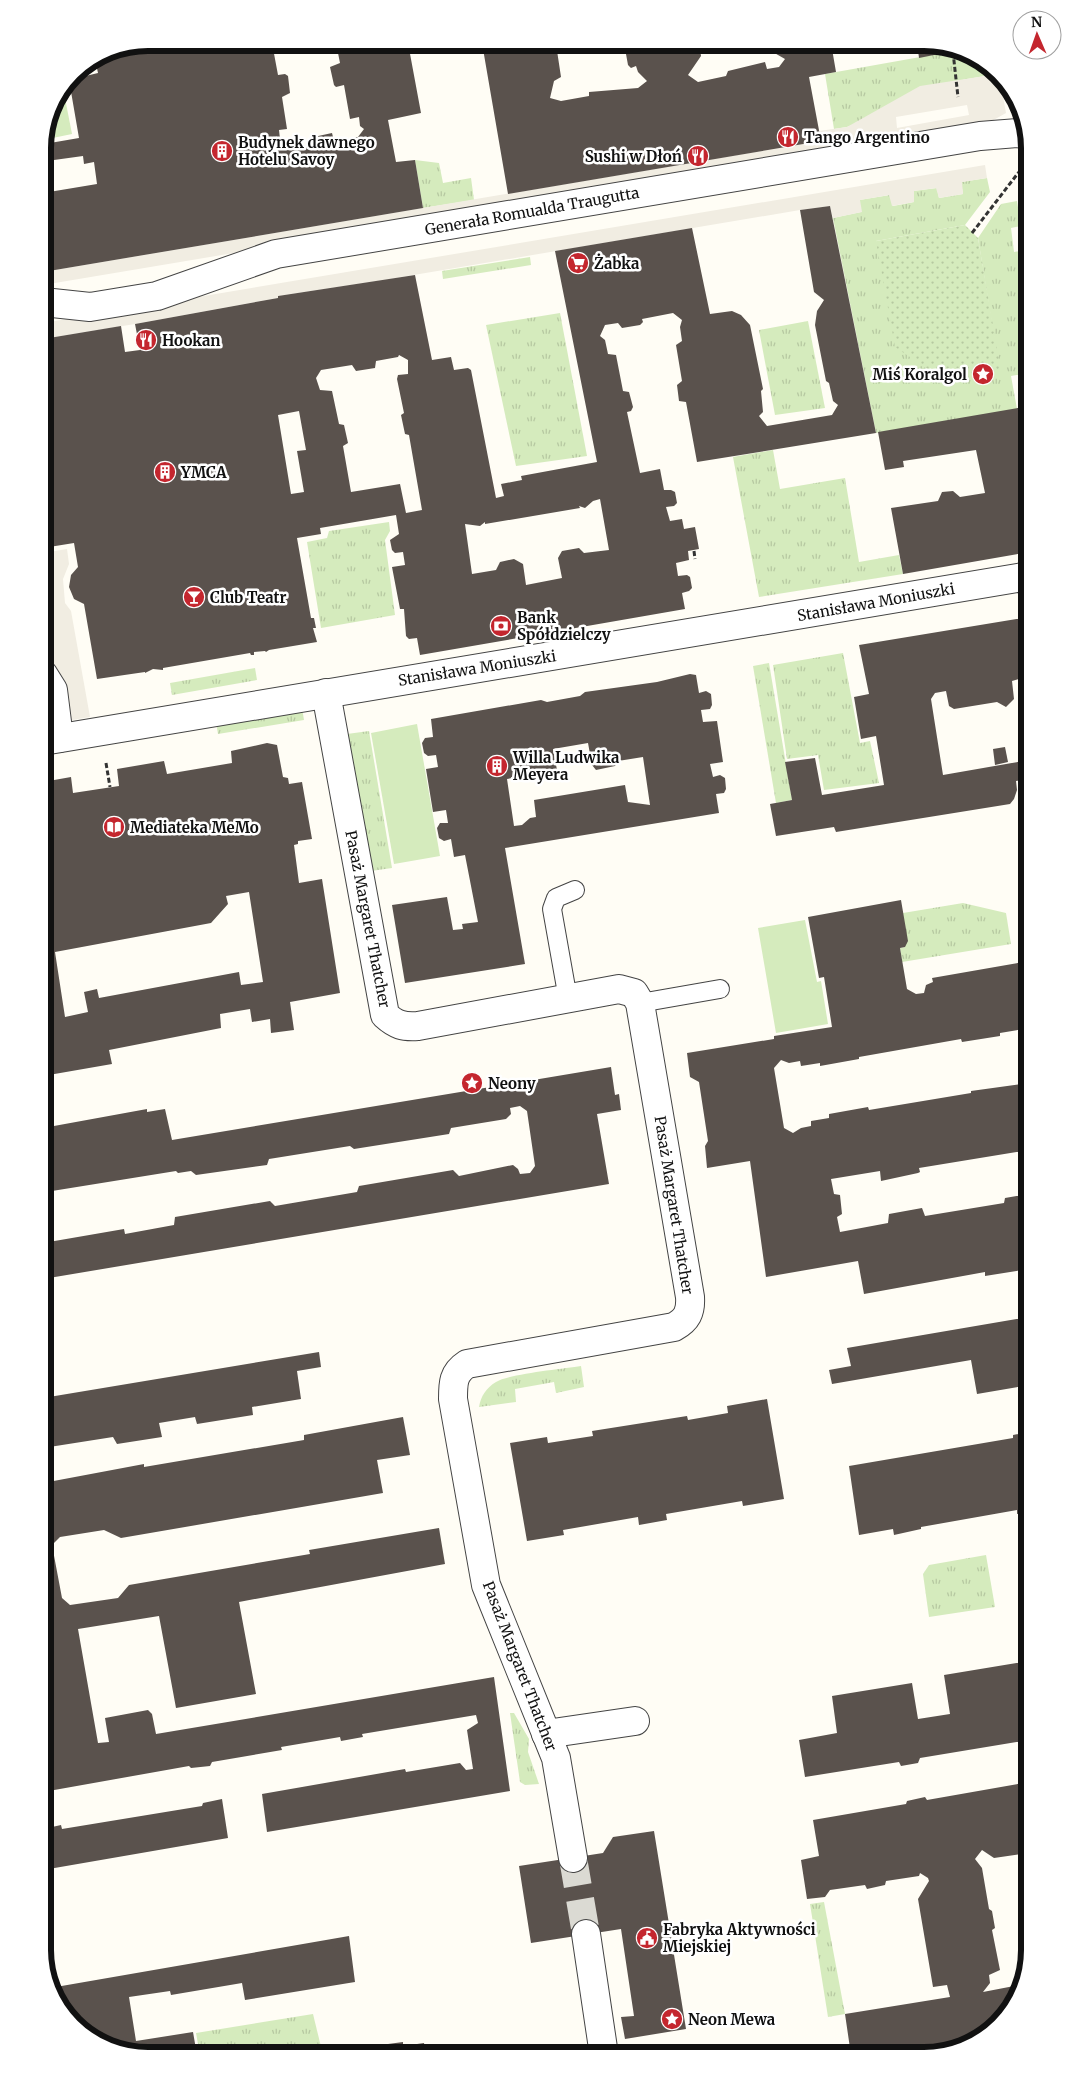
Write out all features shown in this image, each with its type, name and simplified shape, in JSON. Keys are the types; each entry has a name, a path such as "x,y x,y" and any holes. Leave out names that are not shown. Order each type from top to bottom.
{"street":[{"name":"Generała Romualda Traugutta","path":"51,303 90,307 157,296 276,254 980,136 1020,133"},
{"name":"Stanisława Moniuszki","path":"51,739 1021,577"},
{"path":"51,687 53,690 51,739"},
{"name":"Pasaż Margaret Thatcher","path":"326,693 382,1004 386,1015 395,1024 406,1027 619,989 634,993 640,1003 690,1298 691,1306 688,1315 683,1322 674,1327 467,1364 458,1370 453,1384 453,1398 486,1586 559,1770 573,1858"},
{"path":"546,1734 634,1721"},
{"path":"586,1934 603,2047"}],"lane":[{"path":"568,999 552,909 556,898 575,890"},
{"path":"640,1003 720,989"}],"path":[{"path":"953,56 958,97"},
{"path":"972,233 1021,169"},
{"path":"694,550 695,559"}],"green space":[{"path":"943,53 967,61 985,73 985,76 956,81 847,127 834,129 825,74"},
{"path":"65,99 72,134 52,138 61,105"},
{"path":"415,160 439,163 443,183 471,178 474,200 423,208"},
{"path":"987,178 990,192 965,225 876,241 1000,372 978,238 1001,204 1017,201 1021,226 1011,228 1014,252 1021,251 1021,276 1018,277 1021,294 1021,374 1011,376 1017,409 876,433 833,218 861,212 859,200 890,195 893,206 914,202 913,191 937,188 939,198 963,194 961,182"},
{"path":"965,225 978,238 1001,372 947,382 895,347 876,241"},
{"path":"530,257 531,265 443,279 442,271"},
{"path":"560,313 587,456 516,466 486,325"},
{"path":"808,321 825,408 775,415 759,330"},
{"path":"773,450 780,489 845,478 859,562 899,555 903,574 759,597 733,457"},
{"path":"389,522 390,531 385,540 395,615 321,628 307,542 327,538 329,531"},
{"path":"843,653 860,743 870,741 879,783 824,790 818,755 787,759 773,665"},
{"path":"769,663 792,800 776,803 753,666"},
{"path":"255,668 257,680 172,695 170,683"},
{"path":"302,708 304,720 218,734 216,722"},
{"path":"417,724 440,856 394,864 371,733"},
{"path":"369,731 392,868 371,871 347,734"},
{"path":"963,903 1006,913 1011,944 902,962 900,948 905,947 903,913"},
{"path":"805,920 817,982 821,981 828,1024 776,1033 758,928"},
{"path":"581,1366 584,1387 556,1393 554,1382 515,1389 516,1402 479,1407 481,1399 492,1384 503,1379"},
{"path":"986,1555 995,1607 929,1617 923,1574 929,1565"},
{"path":"510,1713 514,1713 529,1739 528,1752 539,1784 525,1785 520,1782"},
{"path":"824,1902 845,2014 828,2017 810,1904"},
{"path":"313,2014 321,2047 199,2047 196,2033"}],"shaded area":[{"path":"985,73 1002,90 1006,113 979,128 51,284 51,271 821,141 819,131 847,127 920,86 985,76","holes":["967,105 969,115 897,128 896,117"]},
{"path":"985,165 987,178 962,182 963,194 939,198 936,188 914,191 914,202 892,206 889,195 860,200 862,212 833,218 830,206 800,210 278,296 278,298 51,338 51,322"},
{"path":"67,549 69,564 63,579 65,603 71,611 90,717 51,724 51,552"}],"building":[{"path":"142,51 274,51 278,75 285,74 288,76 290,93 282,97 287,129 279,130 280,139 276,144 285,149 311,145 309,138 332,133 334,141 358,137 364,129 360,126 359,117 350,119 344,85 336,87 334,85 330,67 340,63 338,51 409,51 421,113 388,120 396,162 415,160 423,208 51,271 51,192 97,184 94,162 84,164 83,156 54,160 51,143 79,138 71,90 82,77 98,73 97,66 105,61 117,56"},
{"path":"483,51 557,51 561,77 554,81 550,98 561,101 589,96 589,92 638,88 647,81 638,72 636,66 631,68 628,65 625,51 700,51 701,56 688,75 698,82 726,76 728,71 765,62 767,69 779,67 785,59 771,51 832,51 836,72 809,77 821,141 508,194"},
{"path":"918,51 943,53 919,58"},
{"path":"830,206 876,433 697,462 686,402 679,401 677,385 682,381 676,345 682,341 680,327 682,320 673,313 642,319 643,322 640,325 622,328 618,323 605,325 600,336 605,340 608,354 616,355 623,391 629,392 633,407 631,411 627,412 640,473 660,469 664,490 675,492 677,503 674,506 666,507 670,521 682,519 684,529 695,527 699,549 688,551 689,560 676,563 678,576 687,575 690,577 692,588 682,593 685,609 420,655 417,638 409,639 406,636 404,609 400,609 392,567 405,565 403,552 395,553 392,550 390,540 399,534 396,515 320,528 321,534 297,538 311,618 314,618 316,628 313,628 317,642 266,652 254,652 254,655 250,653 163,668 163,670 153,669 145,673 97,679 84,604 74,599 69,587 71,575 78,567 74,543 51,547 51,338 121,326 125,352 140,350 135,324 278,298 278,296 415,275 432,360 451,357 454,370 468,368 471,370 496,498 504,496 501,484 522,480 521,476 597,462 555,251 692,228 710,314 732,311 741,315 750,325 763,389 761,391 763,412 759,416 767,426 832,415 838,405 833,401 829,383 826,381 815,325 817,311 824,300 814,292 800,210","holes":["399,355 408,360 408,374 398,375 397,379 404,413 401,415 405,434 409,435 422,510 406,513 400,484 351,492 343,446 348,443 344,425 339,424 332,391 320,390 316,378 321,370 352,365 356,371 375,368 376,361 398,357","299,411 306,450 297,451 304,492 291,494 278,415","600,499 609,550 584,553 579,548 562,551 558,558 562,578 526,585 523,564 514,559 500,562 496,570 472,574 465,524 480,526 485,522 485,524 580,508 579,506 585,508 593,501"]},
{"path":"1021,407 1021,553 903,574 891,508 938,501 942,492 953,491 960,497 985,493 976,450 903,461 904,467 885,470 878,432"},
{"path":"1021,618 1021,680 1019,679 1012,681 1014,699 1006,707 997,702 954,709 949,706 946,691 935,693 931,699 943,775 1021,761 1021,780 1016,781 1017,790 1010,804 836,832 834,827 776,836 770,804 792,800 785,762 815,758 822,795 884,785 876,736 861,739 854,697 869,694 859,645"},
{"name":"Willa Ludwika Meyera","path":"690,674 696,675 699,693 706,691 711,694 712,705 710,709 701,710 703,722 717,721 723,762 710,764 713,777 720,775 725,778 726,789 724,793 716,794 719,813 505,848 525,964 405,983 392,905 447,897 453,930 463,929 462,924 478,922 465,855 454,857 451,839 444,841 439,838 437,828 440,823 448,823 446,810 433,812 426,769 438,767 436,755 428,756 424,753 422,743 425,738 433,737 431,719 541,700 547,702 580,696 585,692 657,682","holes":["588,743 592,765 596,770 615,766 618,761 643,757 650,805 628,802 625,785 534,800 536,817 530,818 522,825 514,826 507,779 530,775 535,780 554,776 557,770 553,749"]},
{"path":"267,743 277,745 283,777 288,778 289,784 302,782 312,839 298,841 298,844 294,845 299,883 322,879 340,993 290,1002 294,1030 271,1033 270,1019 252,1022 250,1009 220,1014 221,1028 109,1050 112,1064 51,1075 51,781 71,777 73,793 119,786 117,769 164,761 167,774 232,763 231,751","holes":["249,892 263,982 241,985 239,972 99,998 97,989 84,992 88,1012 65,1017 55,952 211,923 228,904 226,896"]},
{"path":"1005,747 1008,762 995,765 993,749"},
{"path":"901,900 908,941 905,947 900,948 907,989 916,994 924,993 926,985 933,982 932,978 1021,962 1021,1029 1000,1033 1000,1036 962,1042 961,1039 859,1057 859,1059 820,1066 820,1063 801,1066 800,1061 789,1063 781,1060 774,1068 784,1128 793,1133 801,1128 811,1126 811,1121 829,1118 829,1114 868,1107 869,1110 971,1093 971,1091 1021,1084 1021,1151 919,1168 920,1172 918,1173 881,1181 880,1171 831,1179 834,1194 840,1195 842,1214 837,1217 840,1232 888,1223 889,1214 922,1208 925,1216 1004,1203 1005,1198 1021,1195 1021,1270 985,1276 985,1272 864,1294 858,1261 766,1277 750,1161 707,1168 705,1146 708,1141 699,1082 690,1077 687,1053 774,1039 774,1036 832,1027 824,977 819,978 808,917"},
{"path":"611,1067 615,1095 619,1094 621,1110 597,1114 609,1184 51,1278 51,1242 124,1229 125,1234 174,1225 175,1217 270,1201 275,1206 357,1192 359,1186 453,1170 459,1176 513,1165 520,1174 530,1173 535,1166 527,1111 520,1106 510,1108 511,1114 506,1119 451,1128 449,1134 354,1149 350,1146 269,1159 267,1165 196,1175 191,1171 178,1173 176,1171 52,1191 51,1195 51,1127 147,1109 147,1112 165,1109 172,1140"},
{"path":"1021,1318 1021,1386 977,1394 971,1360 832,1384 829,1370 851,1366 847,1348"},
{"path":"319,1352 321,1367 297,1371 301,1399 252,1407 253,1415 197,1424 195,1417 159,1423 162,1437 117,1444 113,1437 51,1447 51,1397"},
{"path":"767,1399 784,1499 743,1506 742,1501 666,1514 667,1520 639,1525 638,1517 563,1530 564,1535 527,1541 510,1443 547,1437 548,1443 593,1436 592,1431 687,1416 688,1420 728,1413 727,1406"},
{"path":"403,1417 410,1455 377,1460 383,1493 121,1538 104,1530 60,1537 52,1545 62,1598 70,1605 118,1598 129,1585 310,1554 309,1550 439,1528 445,1564 239,1602 256,1694 176,1708 159,1616 78,1629 98,1743 109,1742 105,1718 148,1710 152,1714 156,1734 494,1677 510,1791 267,1832 262,1794 405,1769 406,1772 460,1763 466,1770 473,1769 467,1730 478,1723 476,1715 362,1734 363,1737 341,1741 340,1737 281,1747 282,1750 212,1762 210,1766 191,1768 189,1766 51,1791 51,1481 144,1464 144,1467 304,1440 304,1435"},
{"path":"1021,1434 1021,1513 1017,1514 1017,1510 921,1527 921,1529 894,1535 893,1529 859,1535 849,1466 1013,1438 1013,1435"},
{"path":"1021,1662 1021,1741 920,1758 918,1763 901,1766 899,1762 805,1777 799,1740 837,1733 832,1696 912,1683 918,1719 950,1714 944,1675"},
{"path":"1021,1783 1021,1854 994,1858 982,1850 975,1859 982,1868 989,1909 992,1911 995,1928 992,1930 1000,1970 989,1975 990,1983 983,1992 1014,1986 997,2014 983,2027 955,2042 930,2047 850,2047 845,2014 950,1997 947,1985 933,1987 918,1899 929,1881 928,1878 920,1873 919,1876 886,1881 885,1885 867,1889 865,1885 830,1890 825,1897 807,1899 801,1860 819,1856 813,1820 906,1804 907,1801 925,1797 927,1800"},
{"path":"222,1799 228,1838 51,1869 51,1827 61,1825 62,1829 202,1806 203,1803"},
{"name":"Fabryka Aktywności Miejskiej","path":"654,1831 686,2029 625,2039 621,2017 634,2016 621,1929 531,1943 519,1866 603,1853 613,1837"},
{"path":"349,1936 355,1982 245,2000 242,1983 171,1995 170,1991 129,1997 136,2041 193,2032 196,2047 142,2047 117,2042 89,2027 71,2009 59,1986"},
{"path":"403,2042 403,2046 424,2043 425,2047 372,2047"}],"tunnel":[{"path":"573,1858 586,1934"}],"place":[{"name":"Tango Argentino","path":"788,137"},
{"name":"Budynek dawnego Hotelu Savoy","path":"222,151"},
{"name":"Sushi w Dłoń","path":"698,156"},
{"name":"Żabka","path":"578,263"},
{"name":"Hookan","path":"146,340"},
{"name":"Miś Koralgol","path":"983,374"},
{"name":"YMCA","path":"165,472"},
{"name":"Club Teatr","path":"194,597"},
{"name":"Bank Spółdzielczy","path":"501,626"},
{"name":"Willa Ludwika Meyera","path":"497,766"},
{"name":"Mediateka MeMo","path":"114,827"},
{"name":"Neony","path":"472,1083"},
{"name":"Fabryka Aktywności Miejskiej","path":"647,1938"},
{"name":"Neon Mewa","path":"672,2019"}]}
